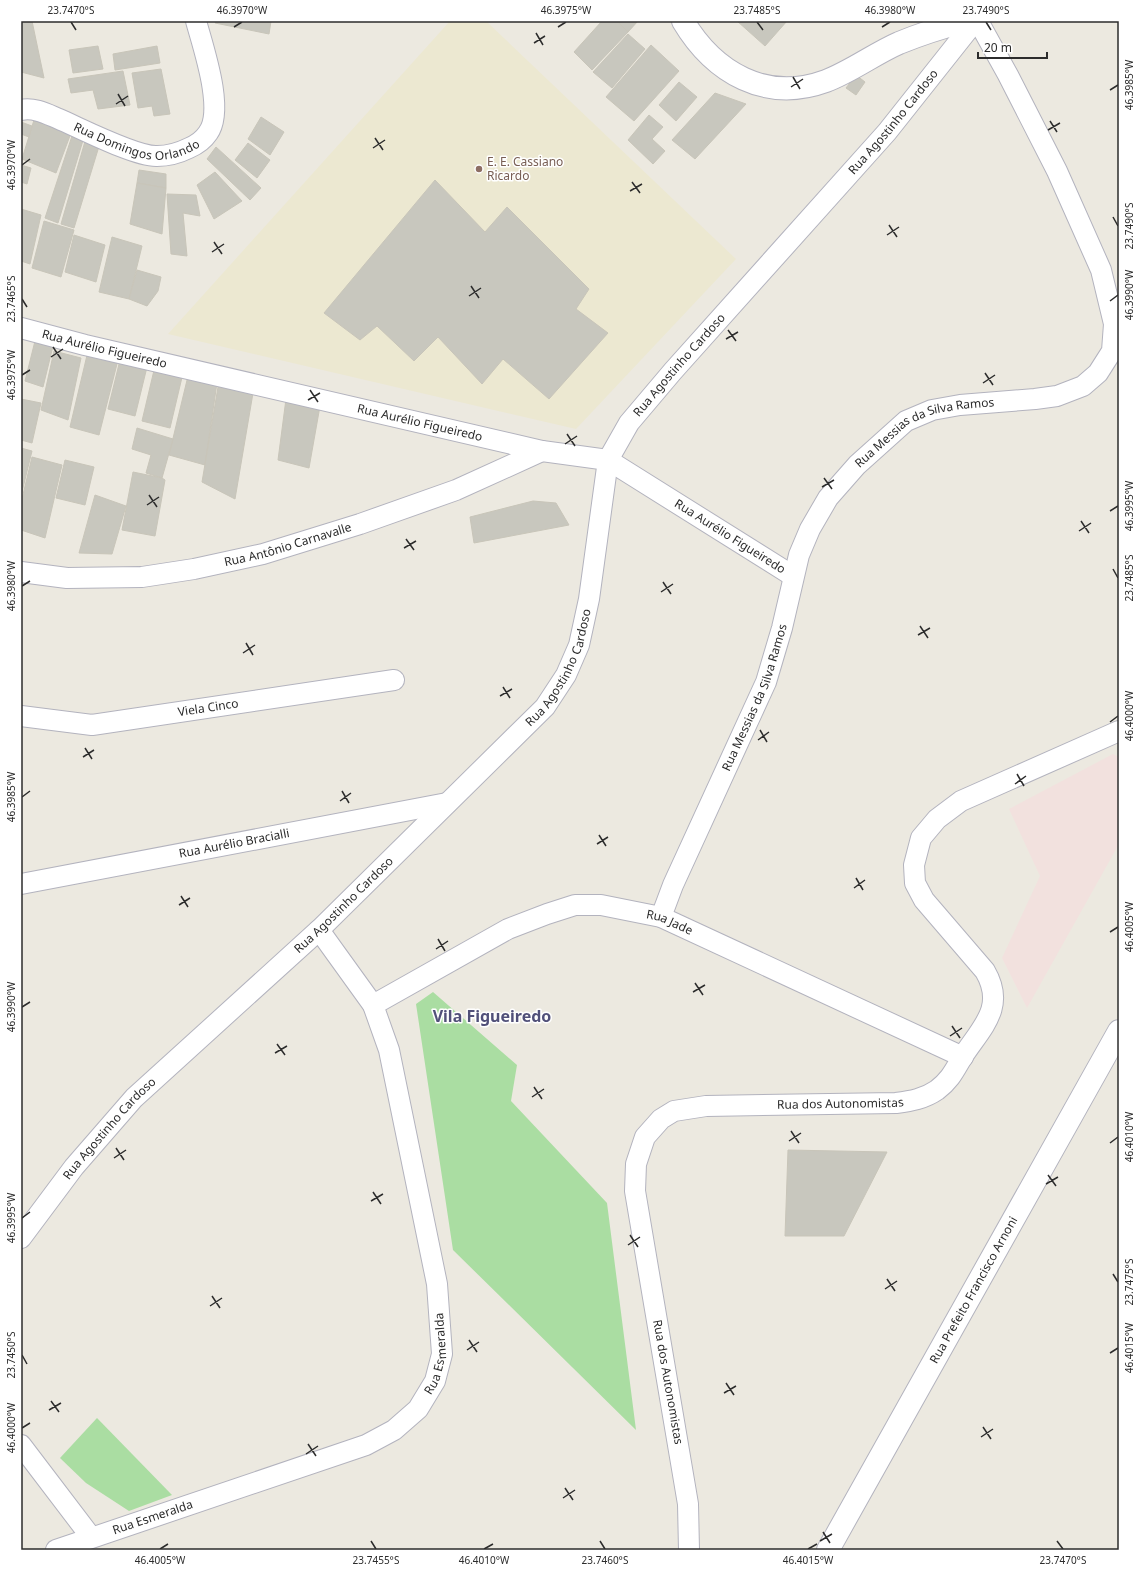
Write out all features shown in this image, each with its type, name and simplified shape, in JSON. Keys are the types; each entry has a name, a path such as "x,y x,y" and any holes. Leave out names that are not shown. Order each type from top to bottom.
{"main road":[{"path":"683,21 695,40 719,64 736,75 767,88 793,89 826,81 898,43 939,28 966,21"},
{"name":"Rua Prefeito Francisco Arnoni","path":"828,1550 1119,1031"}],"street":[{"name":"Rua Domingos Orlando","path":"21,110 26,109 43,112 126,148 156,157 179,153 196,145 208,133 214,118 212,77 196,21"},
{"name":"Rua Agostinho Cardoso","path":"21,1238 74,1167 134,1098 319,930 545,707 566,675 579,645 589,599 608,460 634,417 673,371 887,132 975,21"},
{"name":"Rua Messias da Silva Ramos","path":"661,917 673,885 766,682 782,628 799,555 810,529 828,498 857,465 906,422 932,410 960,405 1057,396 1083,386 1098,373 1112,351 1114,324 1101,270 1056,171 1008,74 978,21"},
{"name":"Rua Aurélio Figueiredo","path":"21,328 86,345 542,450 608,460 793,576"},
{"name":"Rua Antônio Carnavalle","path":"21,572 67,578 142,577 194,569 263,554 360,524 456,490 542,450"},
{"name":"Viela Cinco","path":"21,716 92,725 394,680"},
{"name":"Rua dos Autonomistas","path":"689,1550 688,1504 635,1191 636,1164 645,1137 661,1119 674,1110 706,1106 896,1103 917,1100 936,1091 952,1077 963,1057 989,1020 994,994 992,983 985,971 924,900 915,883 914,865 921,838 937,818 961,801 1119,731"},
{"name":"Rua Aurélio Bracialli","path":"21,884 447,803"},
{"name":"Rua Jade","path":"373,1004 508,929 546,914 575,905 601,905 661,917 963,1057"},
{"name":"Rua Esmeralda","path":"56,1550 366,1445 394,1430 418,1409 435,1381 442,1354 438,1284 389,1050 373,1004 319,930"},
{"path":"21,1445 91,1537"}],"shaded area":[{"name":"E. E. Cassiano Ricardo","path":"450,21 486,21 736,259 576,429 168,334"},
{"path":"1113,754 1119,757 1119,844 1027,1008 1002,958 1040,876 1009,809"}],"green space":[{"path":"433,992 517,1065 511,1101 607,1203 636,1430 453,1250 416,1004"},
{"path":"97,1418 172,1495 129,1511 86,1483 60,1458"}],"building":[{"path":"21,21 32,21 44,78 21,72"},
{"path":"216,21 271,21 269,34 215,23"},
{"path":"602,21 617,21 628,32 592,70 574,52"},
{"path":"617,21 638,21 628,32"},
{"path":"737,21 787,21 765,46"},
{"path":"628,34 645,49 612,88 593,72"},
{"path":"651,45 679,71 634,121 606,97"},
{"path":"98,46 103,69 73,73 69,50"},
{"path":"157,46 160,63 115,70 113,54"},
{"path":"161,69 170,114 154,116 152,106 138,108 132,73"},
{"path":"123,71 130,105 98,109 93,90 71,93 68,79"},
{"path":"856,75 865,82 856,95 846,88"},
{"path":"679,82 697,97 676,121 659,105"},
{"path":"715,93 746,104 695,159 672,140"},
{"path":"649,115 663,127 652,139 665,151 653,164 628,140"},
{"path":"261,117 284,132 270,155 248,139"},
{"path":"34,120 71,133 56,173 22,159"},
{"path":"21,122 32,126 29,137 21,134"},
{"path":"73,133 84,137 58,223 45,218"},
{"path":"86,138 100,143 74,228 61,224"},
{"path":"248,143 270,160 257,178 235,160"},
{"path":"216,147 261,188 250,200 207,159"},
{"path":"21,165 31,168 27,184 21,182"},
{"path":"139,170 166,174 166,188 137,183"},
{"path":"215,172 242,201 214,219 197,185"},
{"path":"435,180 485,232 507,207 589,289 576,309 608,333 549,399 503,359 482,384 438,337 414,361 377,326 360,340 324,313"},
{"path":"137,183 166,188 162,234 130,224"},
{"path":"167,194 196,195 200,216 183,213 187,256 171,254"},
{"path":"21,209 41,215 30,264 21,261"},
{"path":"44,221 74,230 61,277 32,268"},
{"path":"74,235 105,245 96,282 65,272"},
{"path":"112,237 142,246 129,299 99,292"},
{"path":"137,270 161,277 158,291 147,306 129,299"},
{"path":"35,341 53,346 43,387 25,381"},
{"path":"54,351 81,358 68,420 41,410"},
{"path":"88,351 119,356 99,435 70,427"},
{"path":"120,360 147,367 135,416 108,409"},
{"path":"155,366 183,373 170,428 142,421"},
{"path":"188,376 217,383 205,465 169,455"},
{"path":"218,387 253,393 235,499 202,482"},
{"path":"21,399 41,403 32,443 21,440"},
{"path":"286,399 320,406 309,468 278,460"},
{"path":"137,428 173,439 162,478 146,473 151,455 132,449"},
{"path":"21,448 32,451 21,496"},
{"path":"32,457 62,465 45,538 21,530 21,503"},
{"path":"65,460 94,467 85,505 56,498"},
{"path":"133,472 162,478 165,480 155,536 122,530"},
{"path":"95,495 126,506 112,554 79,553"},
{"path":"533,501 556,503 569,525 474,543 470,517"},
{"path":"788,1150 887,1152 844,1236 785,1236"}],"place":[{"name":"E. E. Cassiano Ricardo","path":"479,169"}],"district":[{"name":"Vila Figueiredo","path":"492,1016"}]}
